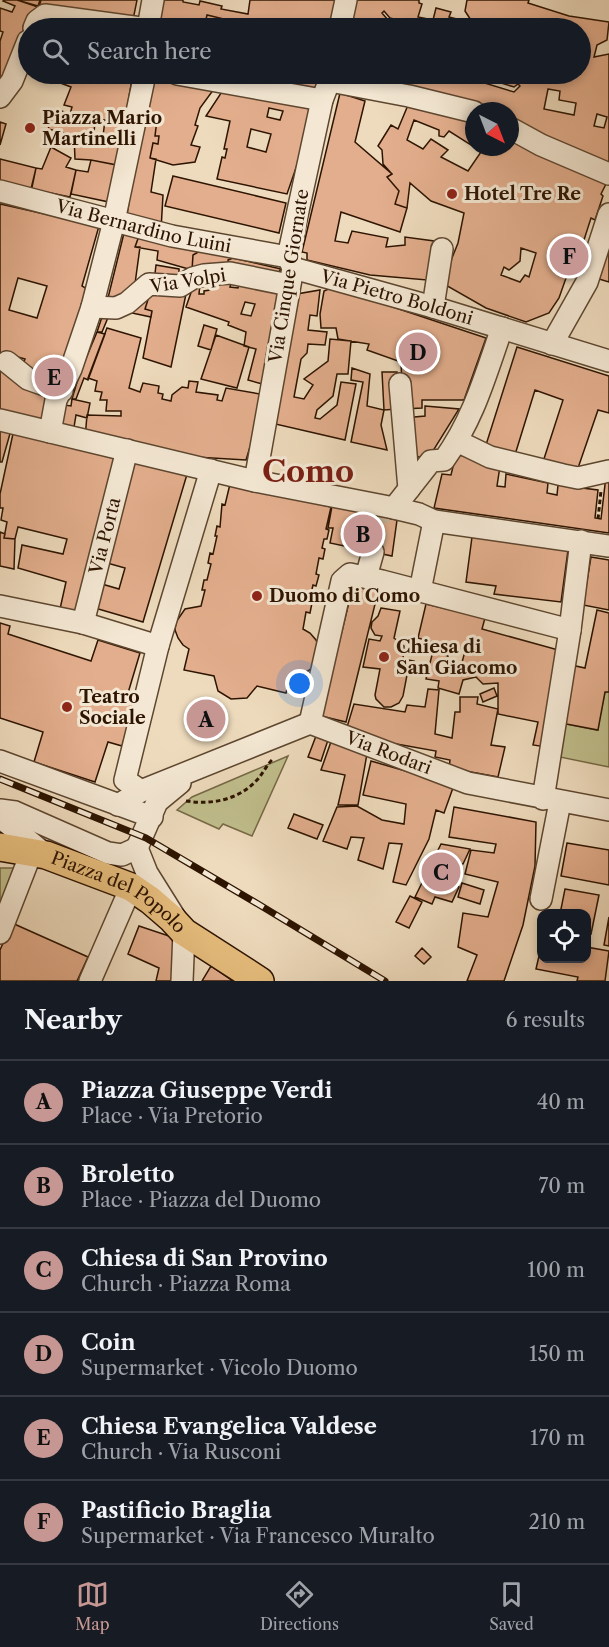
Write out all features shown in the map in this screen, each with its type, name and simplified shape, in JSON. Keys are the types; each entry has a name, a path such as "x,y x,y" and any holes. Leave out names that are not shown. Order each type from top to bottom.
{"main road":[{"path":"0,847 38,856"},
{"path":"0,859 38,856"},
{"name":"Piazza del Popolo","path":"38,856 131,888 150,900 184,932"},
{"path":"184,932 260,981"}],"street":[{"path":"150,18 153,0"},
{"path":"342,18 346,0"},
{"path":"41,18 45,15 67,18"},
{"path":"0,97 12,81 18,66"},
{"path":"50,432 56,400 62,391 92,307 114,221 143,84"},
{"path":"328,85 409,96 465,110"},
{"name":"Via Cinque Giornate","path":"251,480 267,422 290,270 328,85"},
{"path":"519,133 541,145 609,174"},
{"name":"Via Bernardino Luini","path":"0,191 290,270"},
{"path":"552,344 587,282 609,214"},
{"path":"433,307 442,249"},
{"name":"Via Pietro Boldoni","path":"290,270 433,307 609,361"},
{"name":"Via Volpi","path":"92,307 116,308 127,303 148,284 180,286 193,278 204,275 290,270"},
{"path":"391,511 431,460 444,460 457,441 472,414 502,328"},
{"path":"7,362 28,379 62,391"},
{"path":"400,384 409,489"},
{"path":"0,420 434,521 580,548 609,546"},
{"path":"457,441 490,457 563,475 578,478 605,472"},
{"name":"Via Porta","path":"83,623 127,450"},
{"path":"141,791 125,780 158,646 211,470"},
{"path":"420,591 434,521"},
{"path":"541,899 580,548"},
{"path":"366,577 373,552"},
{"path":"118,806 141,791 310,723 342,581 350,574 570,630"},
{"path":"0,606 83,623 158,646"},
{"name":"Via Rodari","path":"310,723 468,783 609,810"},
{"path":"0,761 152,817"},
{"path":"137,848 152,817 156,802 203,767"},
{"name":"Piazza del Popolo","path":"0,810 15,812 108,853 122,855 137,848 147,873 184,932"},
{"name":"Piazza del Popolo","path":"0,817 38,856"},
{"path":"0,933 38,856"},
{"path":"90,981 131,888"},
{"path":"182,981 184,932"}],"path":[{"path":"598,519 605,472"},
{"path":"185,801 203,804 233,796 255,782 271,760"}],"shaded area":[{"path":"605,692 609,692 609,767 555,756 561,723 597,730"},
{"path":"288,756 252,836 223,824 219,829 177,810 192,797"},
{"path":"0,868 18,868 0,907"}],"building":[{"path":"17,0 41,8 36,18 18,18 18,53 0,88 0,41 3,32 0,31 0,8 12,12 15,6 3,1"},
{"path":"17,0 40,0 38,6"},
{"path":"41,0 137,0 133,18 39,7"},
{"path":"164,0 183,0 183,2 199,5 200,1 222,6 221,9 248,14 250,0 340,0 336,18 220,18 207,15 206,18 160,18"},
{"path":"353,0 419,0 422,4 418,17 423,18 390,18 384,11 382,13 386,18 350,18"},
{"path":"467,0 529,0 528,3 582,18 470,18 465,11"},
{"path":"436,8 451,12 449,17 453,18 434,18"},
{"path":"591,19 609,22 607,40 597,45 594,57 609,54 609,171 519,127 519,102 465,102 465,108 376,84 488,84 514,92 520,86 518,84 591,84","holes":["548,89 560,91 559,100 576,103 574,115 544,109","597,114 607,117 604,128 594,126"]},
{"path":"63,84 131,84 117,165 75,159 74,135 48,129 56,109 70,114 72,107 64,105 71,87","holes":["95,118 105,120 103,136 94,135"]},
{"path":"150,84 193,84 214,89 200,108 195,125 198,126 191,145 200,147 195,162 173,165 150,158 153,143 158,144 159,136 155,136 157,120 142,119"},
{"path":"282,84 322,84 321,90"},
{"path":"223,90 316,110 287,194 217,179 222,157 225,158 227,149 224,149 230,121 206,116","holes":["269,108 283,111 280,120 267,117","251,129 271,134 266,152 247,147"]},
{"path":"340,93 365,101 355,142 392,174 387,177 399,191 395,204 407,208 400,232 341,212 335,241 348,243 352,231 388,238 386,247 405,245 405,237 434,241 427,280 370,275 307,260 307,253 302,252"},
{"path":"411,98 465,115 465,142 449,131 444,137 439,136 439,130 414,120 407,140 423,149 431,139 448,150 441,157 468,171 478,156 519,156 519,136 609,178 601,194 603,196 595,220 591,218 583,243 579,241 559,298 549,313 526,322 486,308 442,283 458,243 464,213 431,201 410,183 407,208 395,204 399,191 387,177 392,174 383,164 382,150 378,146 391,125 398,129","holes":["521,248 536,253 529,277 525,275 520,282 501,275 504,267 509,270 520,261"]},
{"path":"142,119 157,120 155,136 159,136 158,144 153,143 150,158 156,159 151,192 163,195 161,230 126,221"},
{"path":"0,122 6,124 0,145"},
{"path":"51,147 71,158 66,167 76,170 70,197 31,189 36,168 42,169"},
{"path":"0,159 36,168 31,192 0,185"},
{"path":"91,160 117,165 109,202 71,194 76,170 88,172"},
{"path":"173,176 286,203 279,233 165,206"},
{"path":"0,204 99,226 82,286 87,289 67,349 68,365 65,373 44,365 37,379 21,369 25,359 7,354 4,362 9,370 25,382 51,393 45,425 0,415","holes":["18,278 47,286 37,318 9,310"]},
{"path":"124,233 139,236 135,247 140,247 134,291 107,302"},
{"path":"139,236 200,251 193,255 192,270 157,260 158,251 135,247"},
{"path":"609,246 609,282 599,279"},
{"path":"200,251 233,258 228,260 230,272 192,270 193,255"},
{"path":"233,258 281,269 274,279 230,272 228,260"},
{"path":"156,265 179,269 179,283 154,282"},
{"path":"233,276 230,287 238,288 241,277 286,287 266,385 248,380 256,349 244,346 246,332 228,325 229,322 186,307 195,281","holes":["213,280 210,290 199,294 200,284","245,302 255,304 251,316 241,314"]},
{"path":"333,287 486,338 464,400 422,400 422,408 403,409 401,362 367,350 369,344 338,339 336,328 321,328 320,314 324,291"},
{"path":"187,289 171,367 143,358 152,311 145,309 151,290"},
{"path":"151,290 145,309 152,311 151,317 132,313 134,308"},
{"path":"320,290 317,316 310,315 308,330 327,332 325,345 308,344 307,353 301,359 294,397 304,399 313,385 304,379 328,361 330,339 351,341 348,374 337,374 333,396 317,410 315,418 320,419 337,405 341,382 356,384 345,440 271,423 291,295"},
{"path":"103,314 109,315 102,332 97,332"},
{"path":"204,325 217,329 211,350 198,346"},
{"path":"107,328 141,338 129,388 140,392 143,383 159,386 158,393 163,394 162,399 171,401 172,395 182,387 188,388 189,381 198,382 196,392 218,395 217,400 222,401 226,388 266,395 246,460 178,456 85,439 87,415 121,416 121,411 106,411 107,400 100,400 102,392 95,391 97,381 88,378"},
{"path":"97,332 105,334 88,380 84,378 76,399 72,399 79,375"},
{"path":"216,335 249,347 237,388 201,379"},
{"path":"517,347 609,376 609,413 598,410 577,471 542,465 563,400 535,390 514,458 485,448"},
{"path":"352,368 370,374 367,406 384,410 381,425 387,450 351,442 363,382 351,380"},
{"path":"382,372 397,372 397,409 384,410"},
{"path":"72,399 90,403 87,418 76,415 73,433 53,429 57,404 71,406"},
{"path":"425,406 459,409 428,459 406,454 403,418 425,416"},
{"path":"0,427 11,430 2,462 0,462"},
{"path":"14,429 120,454 82,614 60,609 66,582 18,568 22,545 63,554 67,539 18,527 15,539 4,538 7,522 1,520 3,508 0,508 0,494"},
{"path":"134,454 188,471 143,622 88,606 95,582 119,589 125,568 100,561"},
{"path":"456,454 500,466 497,486 505,487 506,474 548,483 547,493 557,495 558,485 598,490 595,518 601,519 606,476 609,476 609,533 434,508 442,474 451,475"},
{"name":"Duomo di Como","path":"230,484 331,507 326,529 329,530 322,548 325,549 323,559 319,558 316,574 319,575 316,586 313,585 309,602 312,603 310,613 306,612 303,629 316,640 319,648 315,665 300,674 291,674 286,693 257,686 247,698 231,699 218,691 214,676 184,670 189,649 178,638 175,630 176,622 185,609 201,606 205,590 202,590 204,580 207,580 211,564 208,563 210,553 213,554 217,526 220,527 222,504 225,505"},
{"path":"332,506 397,520 392,556 330,543 333,528 328,528"},
{"path":"0,532 5,534 4,538 15,539 14,569 0,566"},
{"path":"472,537 568,550 561,602 494,594 496,586 466,582"},
{"path":"591,557 609,560 609,610 583,605"},
{"path":"353,586 378,592 346,722 321,716"},
{"path":"426,604 485,618 482,629 562,651 546,747 533,745 538,722 498,714 498,683 483,684 476,677 463,680 459,694 438,688 439,681 426,679 433,651 448,656 444,672 459,674 465,651 418,638"},
{"name":"Chiesa di San Giacomo","path":"381,608 400,611 394,638 404,646 403,659 414,661 411,676 407,675 403,696 399,703 391,707 384,707 376,699 380,669 363,667 369,639 380,641 382,636 375,635 371,628"},
{"path":"597,610 609,613 609,692 605,692 598,730 561,723 571,665 585,668"},
{"name":"Teatro Sociale","path":"0,623 10,626 8,634 91,661 98,640 140,653 128,693 138,696 122,746 108,742 95,782 34,762 43,732 0,718"},
{"path":"494,688 497,696 483,702 480,694"},
{"path":"428,689 439,690 435,734 452,738 455,712 460,712 460,697 478,697 477,704 498,709 491,745 505,747 498,777 449,768 450,760 435,757 436,751 391,743 347,727 354,704 405,712 407,705 425,707"},
{"path":"316,736 328,740 321,761 308,757"},
{"path":"333,736 368,748 358,805 338,805 345,775 321,770"},
{"path":"371,761 454,785 444,813 436,810 429,839 406,885 393,882 402,844 389,843 383,869 358,860 364,838 351,837 347,849 323,841 337,807 357,806 382,820 404,824 406,804 363,795"},
{"path":"454,807 536,822 535,866 523,925 504,981 467,981 477,955 458,947 463,913 488,917 498,882 465,874 471,850 494,853 496,844 449,837"},
{"path":"294,814 323,825 317,839 288,828"},
{"path":"567,843 609,850 609,885 561,876"},
{"path":"441,844 470,849 463,864 452,862 450,866 456,868 452,877 446,876 442,882 459,887 452,902 435,897 432,904 415,897"},
{"path":"462,883 484,890 480,904 458,897"},
{"path":"565,889 599,895 591,934 591,909 561,909"},
{"path":"410,896 422,902 409,928 396,922"},
{"path":"609,917 609,946 604,945"},
{"path":"12,923 88,957 77,981 0,981 0,950"},
{"path":"139,926 178,939 174,981 156,981 159,968 128,954"},
{"path":"422,948 431,957 424,964 415,956"},
{"path":"591,948 609,951 605,981 577,981 578,977 536,969 537,963 591,963"},
{"path":"211,966 233,981 202,981"}],"tunnel":[{"path":"373,552 380,517"}],"railway":[{"path":"0,779 146,838 385,981"}],"place":[{"name":"Piazza Mario Martinelli","path":"30,128"},
{"name":"Hotel Tre Re","path":"452,194"},
{"name":"Pastificio Braglia","path":"569,256"},
{"name":"Coin","path":"418,352"},
{"name":"Chiesa Evangelica Valdese","path":"54,377"},
{"name":"Broletto","path":"363,534"},
{"name":"Duomo di Como","path":"257,596"},
{"name":"Chiesa di San Giacomo","path":"384,657"},
{"name":"Teatro Sociale","path":"67,707"},
{"name":"Piazza Giuseppe Verdi","path":"206,719"},
{"name":"Chiesa di San Provino","path":"441,872"}],"district":[{"name":"Como","path":"308,471"}]}
